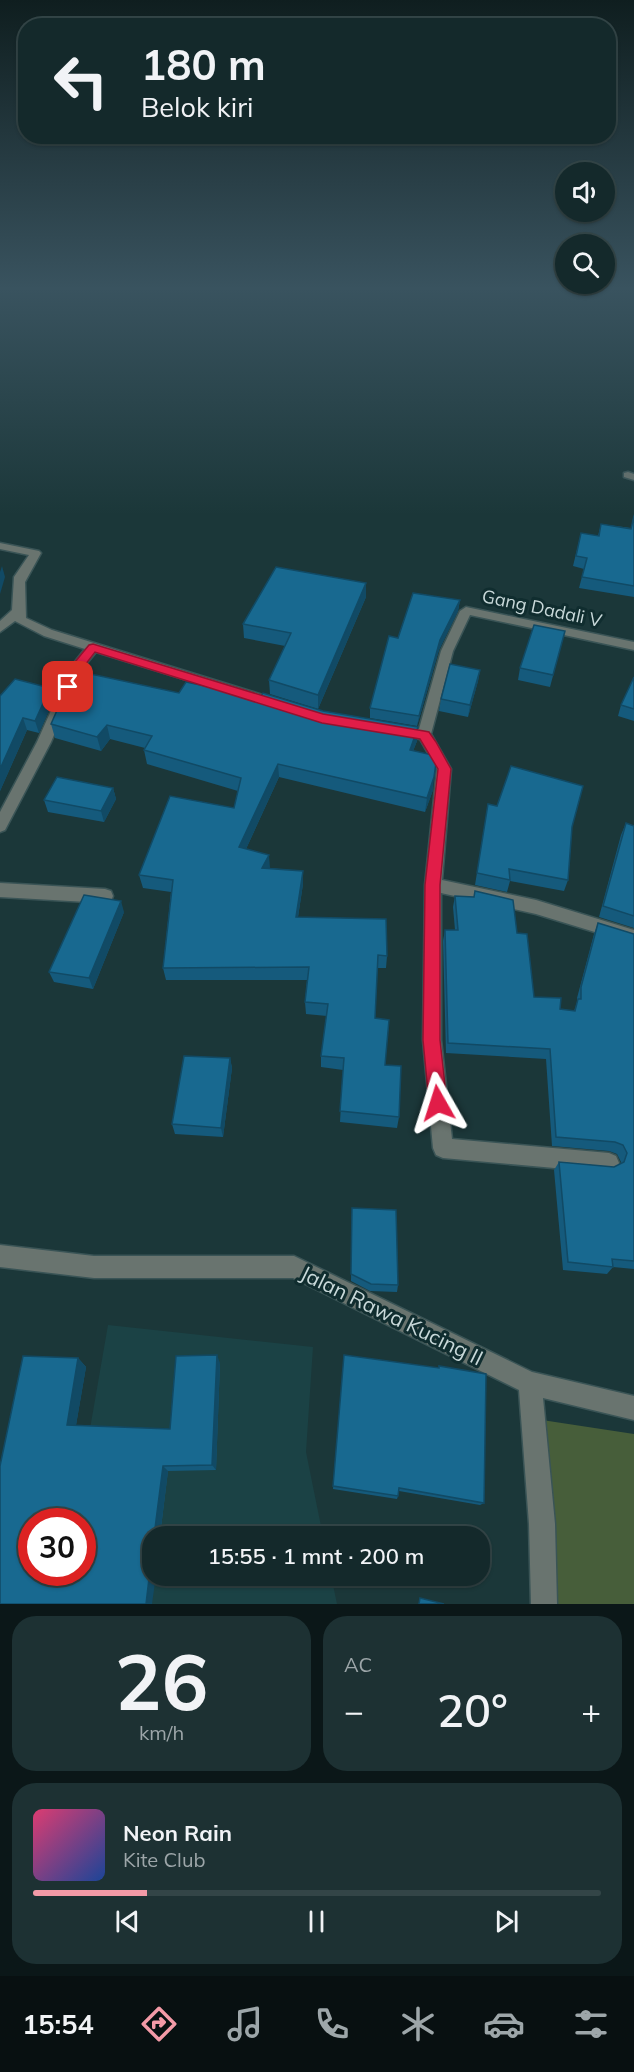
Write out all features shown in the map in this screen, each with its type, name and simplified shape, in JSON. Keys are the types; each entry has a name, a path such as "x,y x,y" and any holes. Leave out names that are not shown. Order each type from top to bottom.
{"street":[{"path":"0,546 36,553 34,560 20,577 18,611 20,620 35,628 279,705"},
{"name":"Gang Dadali V","path":"424,735 447,651 466,610 634,646"},
{"path":"0,628 18,611"},
{"path":"0,826 44,742 76,668 93,647"},
{"path":"379,728 424,735 432,745 444,769 433,885 432,1040 443,1148 609,1163"},
{"path":"433,885 536,907 634,937"},
{"path":"0,890 105,896"},
{"name":"Jalan Rawa Kucing II","path":"0,1256 94,1267 294,1267 530,1383 634,1408"},
{"path":"530,1383 542,1524 544,1604"}],"shaded area":[{"path":"108,1325 313,1347 306,1452 321,1526 142,1526 142,1586 333,1586 337,1604 60,1604 72,1586 96,1586 96,1508 76,1508"}],"green space":[{"path":"542,1420 634,1434 634,1604 553,1604"}],"building":[{"path":"634,516 634,586 582,577 587,558 576,556 581,533 599,536 601,524 631,529"},
{"path":"276,567 366,583 318,695 269,680 291,633 243,624"},
{"path":"413,593 460,600 440,640 419,716 370,708 389,636 398,638"},
{"path":"534,625 565,631 553,675 520,668"},
{"path":"450,664 480,670 470,705 441,699"},
{"path":"86,673 179,693 186,682 260,697 263,693 323,711 418,727 410,750 437,756 434,777 427,798 278,764 239,847 269,855 262,868 303,871 296,917 386,919 387,956 378,955 375,1018 389,1020 385,1065 401,1066 399,1117 340,1111 344,1058 321,1056 328,1004 305,1002 309,967 163,968 173,880 139,875 170,796 234,808 241,778 144,750 152,736 107,725 97,737 51,724 66,690 73,692"},
{"path":"634,677 634,709 621,705"},
{"path":"15,679 50,688 35,721 23,718 0,769 0,696"},
{"path":"511,766 583,786 572,827 568,880 509,869 510,880 477,873 488,804 497,806"},
{"path":"57,777 113,788 101,811 44,800"},
{"path":"626,823 634,826 634,916 603,906"},
{"path":"475,891 513,900 517,933 527,934 534,997 561,998 560,1009 575,1011 578,999 581,999 581,987 598,923 634,934 634,1261 612,1259 613,1267 568,1262 559,1162 614,1167 624,1162 627,1153 623,1145 615,1142 556,1137 550,1049 448,1043 445,930 458,930 455,896 474,897"},
{"path":"84,895 121,901 89,978 49,972"},
{"path":"184,1056 230,1058 221,1128 172,1124"},
{"path":"352,1208 396,1210 398,1285 371,1284 351,1274"},
{"path":"217,1355 212,1465 163,1466 155,1526 142,1526 142,1586 148,1586 146,1604 0,1604 0,1466 23,1356 78,1358 67,1425 170,1429 176,1356"},
{"path":"344,1355 486,1374 484,1503 399,1488 398,1496 333,1486"},
{"path":"420,1598 444,1604 419,1604"}],"route":[{"path":"68,687 76,668 93,647 322,718 424,735 432,745 444,769 433,885 432,1040 438,1103"}]}
